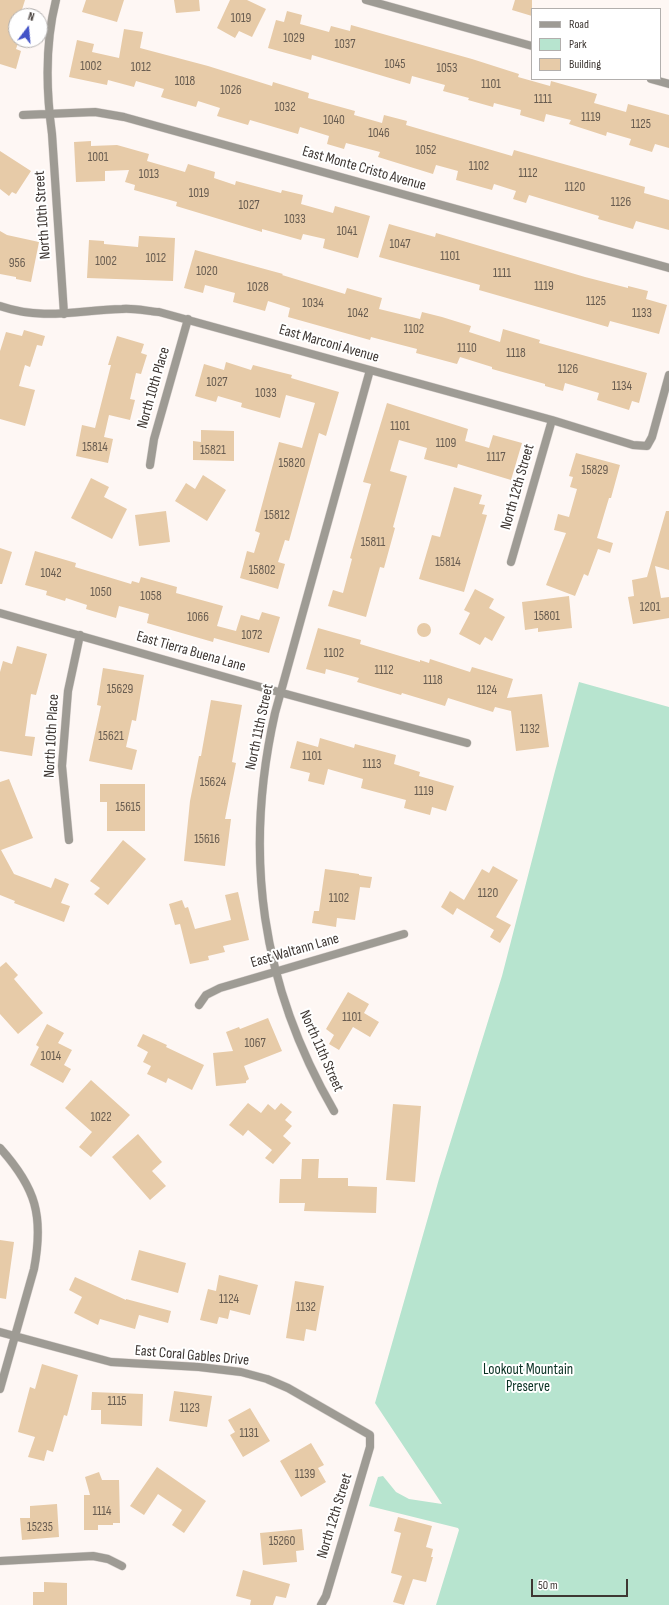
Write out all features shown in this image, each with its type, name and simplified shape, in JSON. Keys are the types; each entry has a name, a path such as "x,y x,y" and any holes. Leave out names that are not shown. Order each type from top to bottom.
{"street":[{"name":"North 10th Street","path":"56,0 48,50 49,114 52,134 64,314"},
{"path":"366,0 531,46"},
{"path":"654,80 669,84"},
{"name":"East Monte Cristo Avenue","path":"49,114 95,112 124,117 669,268"},
{"path":"23,115 49,114"},
{"name":"East Marconi Avenue","path":"0,306 14,311 52,315 123,308 159,312 552,420 633,445 647,446 652,437 669,375"},
{"name":"North 10th Place","path":"150,465 154,439 188,319"},
{"name":"North 11th Street","path":"334,1111 321,1089 294,1031 275,971 265,921 259,828 267,749 275,713 370,370"},
{"name":"North 12th Street","path":"511,562 552,420"},
{"name":"East Tierra Buena Lane","path":"0,613 467,743"},
{"name":"North 10th Place","path":"69,840 62,766 68,690 80,635"},
{"name":"East Waltann Lane","path":"199,1005 206,995 220,988 404,934"},
{"path":"0,1148 21,1172 30,1189 36,1207 38,1227 34,1269 0,1389"},
{"name":"East Coral Gables Drive","path":"0,1332 111,1362 200,1367 254,1375 288,1388 370,1435"},
{"name":"North 12th Street","path":"321,1605 326,1596 370,1447 370,1435"},
{"path":"0,1561 93,1556 108,1559 122,1566"}],"green space":[{"name":"Lookout Mountain Preserve","path":"579,682 669,707 669,1605 436,1605 459,1530 458,1528 369,1506 378,1477 383,1476 396,1492 409,1499 442,1504 375,1403 439,1179 502,976"}],"building":[{"path":"0,0 25,0 22,8 8,8 8,48 16,48 21,51 16,69 0,64"},
{"path":"86,0 124,0 117,22 82,12"},
{"path":"174,0 199,0 200,11 176,13"},
{"path":"230,0 247,0 266,9 252,37 239,31 235,38 217,28"},
{"path":"515,0 532,0 531,16 512,10"},
{"path":"287,11 302,15 300,24 329,32 331,26 350,31 351,25 472,59 519,74 518,77 550,86 551,81 597,94 594,103 626,112 628,104 669,115 669,148 655,144 652,152 629,145 631,139 607,132 606,136 569,124 571,120 546,114 544,122 520,115 521,110 494,103 493,107 468,100 469,98 443,91 445,85 412,76 410,84 312,55 311,60 268,48 276,20 284,22"},
{"path":"124,29 143,32 140,48 208,66 272,86 273,82 309,93 308,98 355,111 354,115 382,123 384,115 407,121 406,125 512,156 514,150 645,187 644,193 669,200 669,230 636,221 633,229 598,219 599,216 529,195 526,203 513,199 516,191 494,184 492,190 456,180 458,171 436,165 433,174 378,157 380,152 346,143 344,149 327,144 329,136 300,127 298,134 250,120 248,125 217,116 220,108 198,101 196,107 161,97 164,89 136,81 134,87 108,80 107,85 69,77 77,40 94,44 92,52 119,58"},
{"path":"91,141 91,146 117,145 149,154 147,161 185,172 188,164 215,172 214,178 235,185 236,181 281,193 282,190 303,195 301,204 333,213 335,206 370,216 358,258 323,248 325,239 303,234 301,240 262,229 262,232 176,206 177,202 134,190 135,185 125,182 129,170 105,171 105,181 76,182 74,142"},
{"path":"0,151 31,171 16,194 12,192 9,196 0,189"},
{"path":"389,224 435,237 436,233 585,277 628,288 628,286 648,291 646,299 667,305 659,334 610,321 608,327 479,290 480,285 379,257"},
{"path":"0,231 7,235 39,242 31,282 0,274"},
{"path":"139,236 175,238 173,281 87,278 89,240 104,241 104,244 138,247"},
{"path":"195,250 283,274 282,275 345,294 347,288 382,298 379,309 420,319 422,312 442,317 471,326 469,332 500,342 503,329 540,340 539,343 647,373 639,403 632,401 629,410 597,400 599,393 565,383 563,391 545,386 545,384 492,369 492,367 460,357 457,364 416,353 417,349 371,337 370,340 288,317 290,308 268,301 265,311 233,302 235,293 205,285 203,293 184,288"},
{"path":"24,330 45,336 42,346 37,345 30,367 25,365 19,386 35,390 25,426 0,419 0,351 6,332 22,336"},
{"path":"117,336 144,344 141,353 147,355 141,374 136,373 130,399 135,400 130,420 109,415 104,437 113,439 108,463 76,456 82,425 95,428 111,365 108,365"},
{"path":"226,362 251,370 253,365 292,375 291,378 339,392 326,436 319,433 289,541 285,540 278,562 285,564 278,589 240,578 247,551 254,553 260,533 255,531 279,442 302,448 315,403 286,395 280,418 241,407 242,403 218,396 216,402 195,396 204,364 224,370"},
{"path":"387,403 468,429 465,441 489,448 493,435 522,443 511,480 458,464 457,468 424,459 427,448 399,440 390,471 407,476 393,527 395,528 384,568 380,567 366,617 328,606 333,590 343,593 352,559 350,558 371,484 363,482"},
{"path":"201,430 234,431 234,461 193,460 193,441 201,442"},
{"path":"576,453 620,465 611,498 609,498 597,538 613,543 610,553 598,549 588,576 584,574 575,596 546,585 566,533 554,530 558,514 569,517 577,489 570,487 573,477 569,476"},
{"path":"203,475 226,490 207,521 175,501 186,483 195,489"},
{"path":"91,478 109,487 104,497 127,509 112,539 71,518"},
{"path":"454,487 482,495 479,504 485,505 482,514 487,515 464,592 419,579 432,535 440,537"},
{"path":"166,511 170,542 139,546 135,515"},
{"path":"666,511 669,511 669,570 655,566 661,598 669,597 669,618 633,624 628,597 634,596 632,580 647,577"},
{"path":"0,548 12,552 2,584 0,584"},
{"path":"35,551 76,563 75,567 131,584 132,581 139,583 141,577 177,587 176,593 223,606 217,626 236,631 241,615 259,620 262,612 280,617 269,653 214,638 213,642 147,623 149,614 119,606 116,618 86,609 87,605 66,598 65,601 46,595 47,591 25,585"},
{"path":"475,589 494,599 489,608 505,617 492,641 485,637 480,645 459,634 470,613 464,610"},
{"path":"569,596 572,628 538,632 538,628 525,630 522,602"},
{"path":"424,623 429,625 431,630 429,635 424,637 419,635 417,630 419,625"},
{"path":"318,628 361,640 360,644 420,662 420,660 429,663 430,659 470,672 472,667 513,679 507,698 542,694 549,747 516,751 511,711 495,707 493,712 448,698 445,706 402,693 401,695 357,682 359,678 326,669 325,674 306,669"},
{"path":"17,646 47,654 36,695 31,694 25,736 35,737 32,756 0,751 0,672 3,661 12,664"},
{"path":"103,668 144,675 136,721 132,720 126,747 137,750 132,770 89,761 101,706 97,705"},
{"path":"211,700 242,705 232,762 236,763 225,819 231,819 225,866 184,861 190,801 199,756 201,756"},
{"path":"320,738 354,748 355,744 396,755 394,764 420,772 419,776 454,786 446,811 432,807 430,815 404,808 406,800 361,788 363,779 328,769 324,785 308,781 310,773 290,768 297,741 318,747"},
{"path":"9,779 33,838 1,850 14,874 51,888 55,878 69,884 61,903 70,906 64,922 14,903 15,901 0,895 0,782"},
{"path":"100,784 145,784 145,831 107,831 107,802 100,802"},
{"path":"123,840 146,859 108,905 94,894 100,888 90,881"},
{"path":"493,866 518,880 496,917 511,925 500,943 490,937 494,930 457,908 453,915 441,907 450,891 464,900 482,869 489,873"},
{"path":"325,869 372,877 370,888 360,887 355,920 337,918 336,927 312,923 314,911 319,911"},
{"path":"238,892 249,940 223,946 225,952 208,956 209,960 190,964 180,924 175,925 169,904 182,900 185,908 188,907 195,929 231,920 225,895"},
{"path":"6,962 18,975 14,979 43,1013 18,1034 0,1014 0,967"},
{"path":"348,992 369,1004 364,1013 379,1022 370,1037 353,1027 339,1050 329,1044 334,1035 326,1029"},
{"path":"268,1018 282,1051 244,1066 249,1079 246,1083 216,1086 213,1053 233,1051 226,1032 239,1027 240,1029"},
{"path":"47,1024 64,1033 58,1043 72,1050 64,1065 71,1069 63,1083 30,1065 39,1047 36,1045"},
{"path":"143,1034 204,1065 192,1090 168,1078 166,1083 147,1074 151,1066 143,1062 148,1052 137,1046"},
{"path":"91,1080 130,1115 91,1157 79,1147 92,1132 65,1108"},
{"path":"248,1103 261,1113 268,1104 275,1110 281,1103 292,1112 285,1120 292,1126 283,1136 291,1143 273,1164 265,1158 272,1150 248,1130 243,1136 229,1125"},
{"path":"393,1104 421,1106 415,1182 386,1180"},
{"path":"138,1134 162,1162 152,1171 166,1186 150,1200 112,1157"},
{"path":"302,1159 319,1159 318,1178 348,1178 348,1186 377,1187 376,1213 304,1211 305,1203 279,1203 280,1179 301,1179"},
{"path":"0,1240 14,1242 6,1299 0,1298"},
{"path":"139,1250 186,1263 178,1293 131,1280"},
{"path":"219,1275 258,1285 250,1315 230,1310 228,1319 219,1317 217,1324 200,1320 208,1289 216,1291"},
{"path":"75,1277 126,1300 171,1311 168,1323 139,1315 135,1329 100,1319 98,1325 74,1313 82,1297 69,1290"},
{"path":"295,1281 324,1286 316,1331 306,1329 304,1341 286,1338"},
{"path":"42,1364 78,1375 67,1416 64,1415 53,1452 47,1450 44,1461 28,1457 35,1437 18,1432 30,1387 35,1389"},
{"path":"174,1391 212,1396 207,1427 169,1421"},
{"path":"92,1392 143,1394 142,1426 101,1424 101,1410 91,1410"},
{"path":"250,1408 270,1441 243,1457 230,1435 235,1432 228,1420"},
{"path":"311,1443 324,1465 318,1468 326,1482 301,1497 280,1461"},
{"path":"157,1467 206,1501 184,1533 172,1525 182,1510 158,1494 144,1515 130,1506"},
{"path":"99,1472 102,1480 119,1480 120,1523 113,1523 113,1525 98,1525 98,1530 84,1530 84,1495 90,1495 85,1477"},
{"path":"57,1504 59,1537 22,1540 20,1518 30,1518 30,1506"},
{"path":"398,1517 432,1526 426,1547 433,1549 431,1557 433,1557 426,1582 413,1579 404,1605 393,1602 402,1576 391,1573 401,1533 394,1531"},
{"path":"302,1529 304,1550 296,1551 297,1562 263,1565 260,1533"},
{"path":"243,1570 290,1584 286,1598 276,1596 273,1605 250,1605 251,1600 236,1596"},
{"path":"44,1582 67,1583 67,1605 33,1605 33,1592 44,1592"}]}
